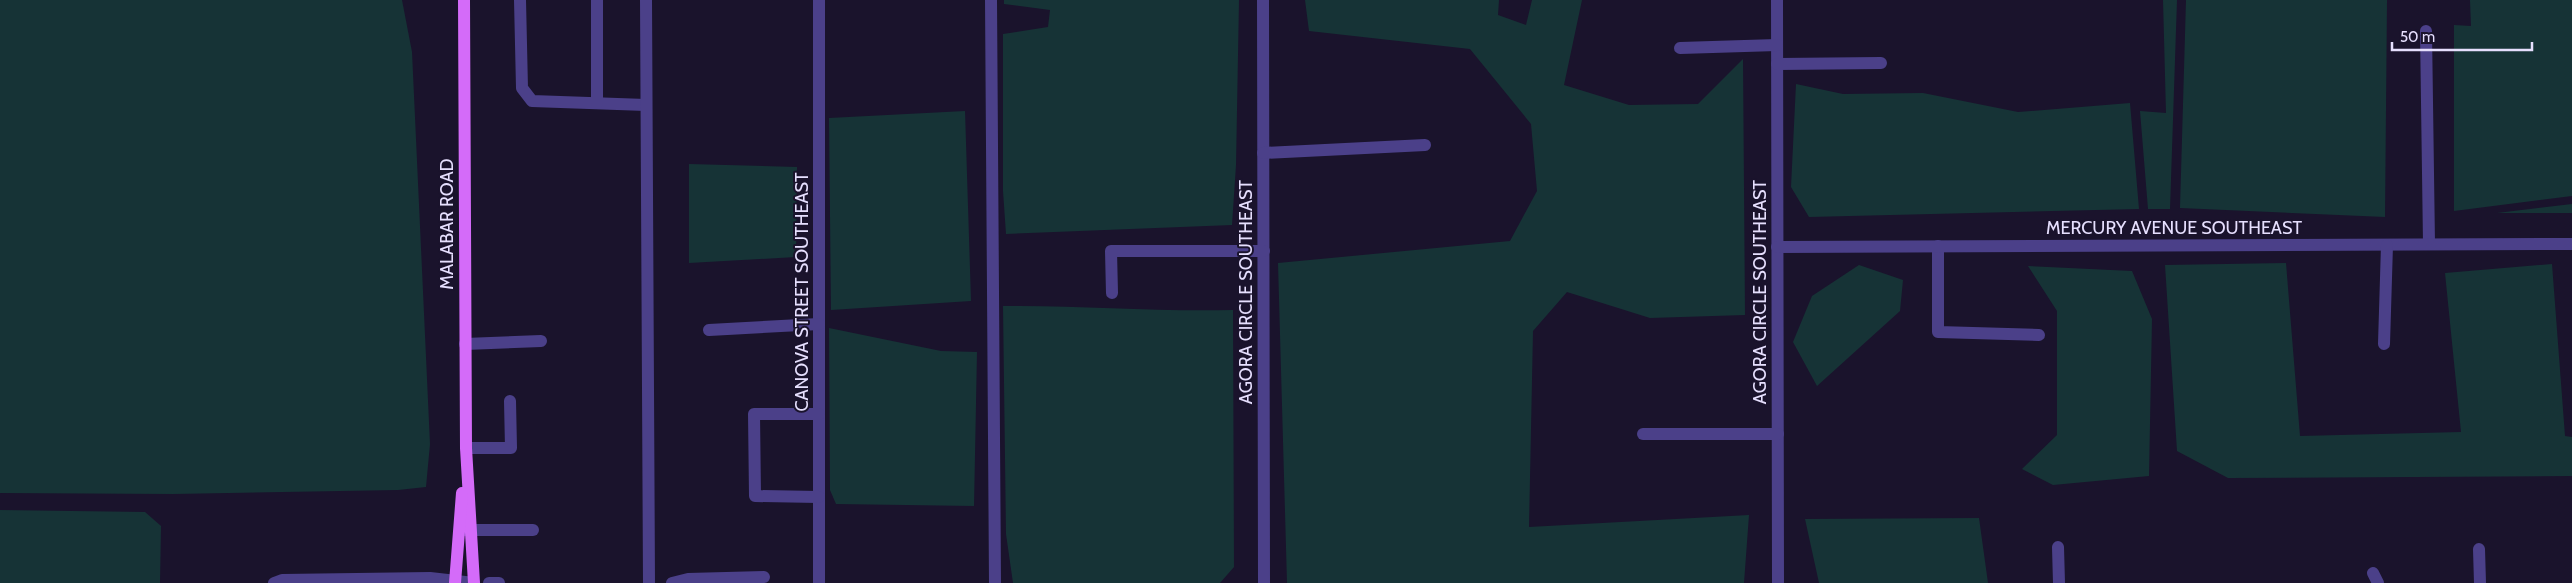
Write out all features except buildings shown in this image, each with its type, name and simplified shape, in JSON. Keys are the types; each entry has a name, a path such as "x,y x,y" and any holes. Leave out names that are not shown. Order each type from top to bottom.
{"main road":[{"name":"MALABAR ROAD","path":"455,582 465,530 464,0"},
{"name":"MALABAR ROAD","path":"465,530 474,583"}],"street":[{"path":"520,0 522,88 532,101 646,105"},
{"path":"597,0 597,103"},
{"path":"646,0 649,583"},
{"name":"CANOVA STREET SOUTHEAST","path":"818,0 819,583"},
{"path":"991,0 995,583"},
{"name":"AGORA CIRCLE SOUTHEAST","path":"1263,0 1264,583"},
{"name":"AGORA CIRCLE SOUTHEAST","path":"1777,0 1778,583"},
{"path":"2426,31 2429,244"},
{"path":"1680,48 1777,45"},
{"path":"1777,64 1881,63"},
{"path":"1263,153 1425,145"},
{"name":"MERCURY AVENUE SOUTHEAST","path":"1777,247 2572,244"},
{"path":"2384,344 2387,245"},
{"path":"1938,246 1938,332 2039,335"},
{"path":"1112,292 1111,251 1264,251"},
{"path":"709,330 819,324"},
{"path":"465,344 540,341"},
{"path":"466,448 511,448 510,401"},
{"path":"819,414 754,414 755,496 819,497"},
{"path":"1643,434 1778,434"},
{"path":"465,530 533,530"},
{"path":"2058,547 2059,583"},
{"path":"2479,549 2480,583"},
{"path":"672,583 688,579 764,578"},
{"path":"274,583 282,580 390,579 474,583"},
{"path":"489,583 499,583"}],"green space":[{"path":"0,0 402,0 412,52 430,444 426,487 398,490 173,494 0,493"},
{"path":"1004,0 1239,0 1236,165 1232,225 1006,234 1003,191 1003,34 1048,27 1050,10 1004,4"},
{"path":"1305,0 1499,0 1498,15 1526,25 1532,0 1582,0 1564,85 1629,105 1698,104 1743,59 1745,315 1650,318 1567,292 1533,331 1529,527 1749,515 1744,583 1287,583 1278,263 1510,241 1537,191 1531,124 1470,49 1309,31"},
{"path":"2163,0 2177,0 2170,209 2148,209 2140,111 2166,113"},
{"path":"2186,0 2387,0 2385,217 2180,208"},
{"path":"2470,0 2572,0 2572,196 2454,211 2454,25 2471,26"},
{"path":"1796,84 1843,94 1923,93 2018,112 2130,103 2139,209 1809,217 1791,187"},
{"path":"965,111 971,301 831,310 829,118"},
{"path":"689,164 797,167 796,257 689,263"},
{"path":"2572,204 2572,213 2497,213"},
{"path":"2286,263 2300,436 2461,432 2445,273 2552,264 2565,436 2572,437 2572,476 2228,478 2177,451 2165,265"},
{"path":"1859,265 1903,280 1900,311 1817,386 1793,342 1812,296"},
{"path":"2028,266 2132,271 2152,319 2149,476 2053,485 2022,469 2057,435 2057,311"},
{"path":"1003,306 1233,310 1234,567 1220,583 1013,583 1006,534"},
{"path":"829,328 941,351 977,352 974,506 836,504 830,490"},
{"path":"0,510 145,512 161,526 160,583 0,583"},
{"path":"1979,518 1988,583 1819,583 1805,519"}]}
